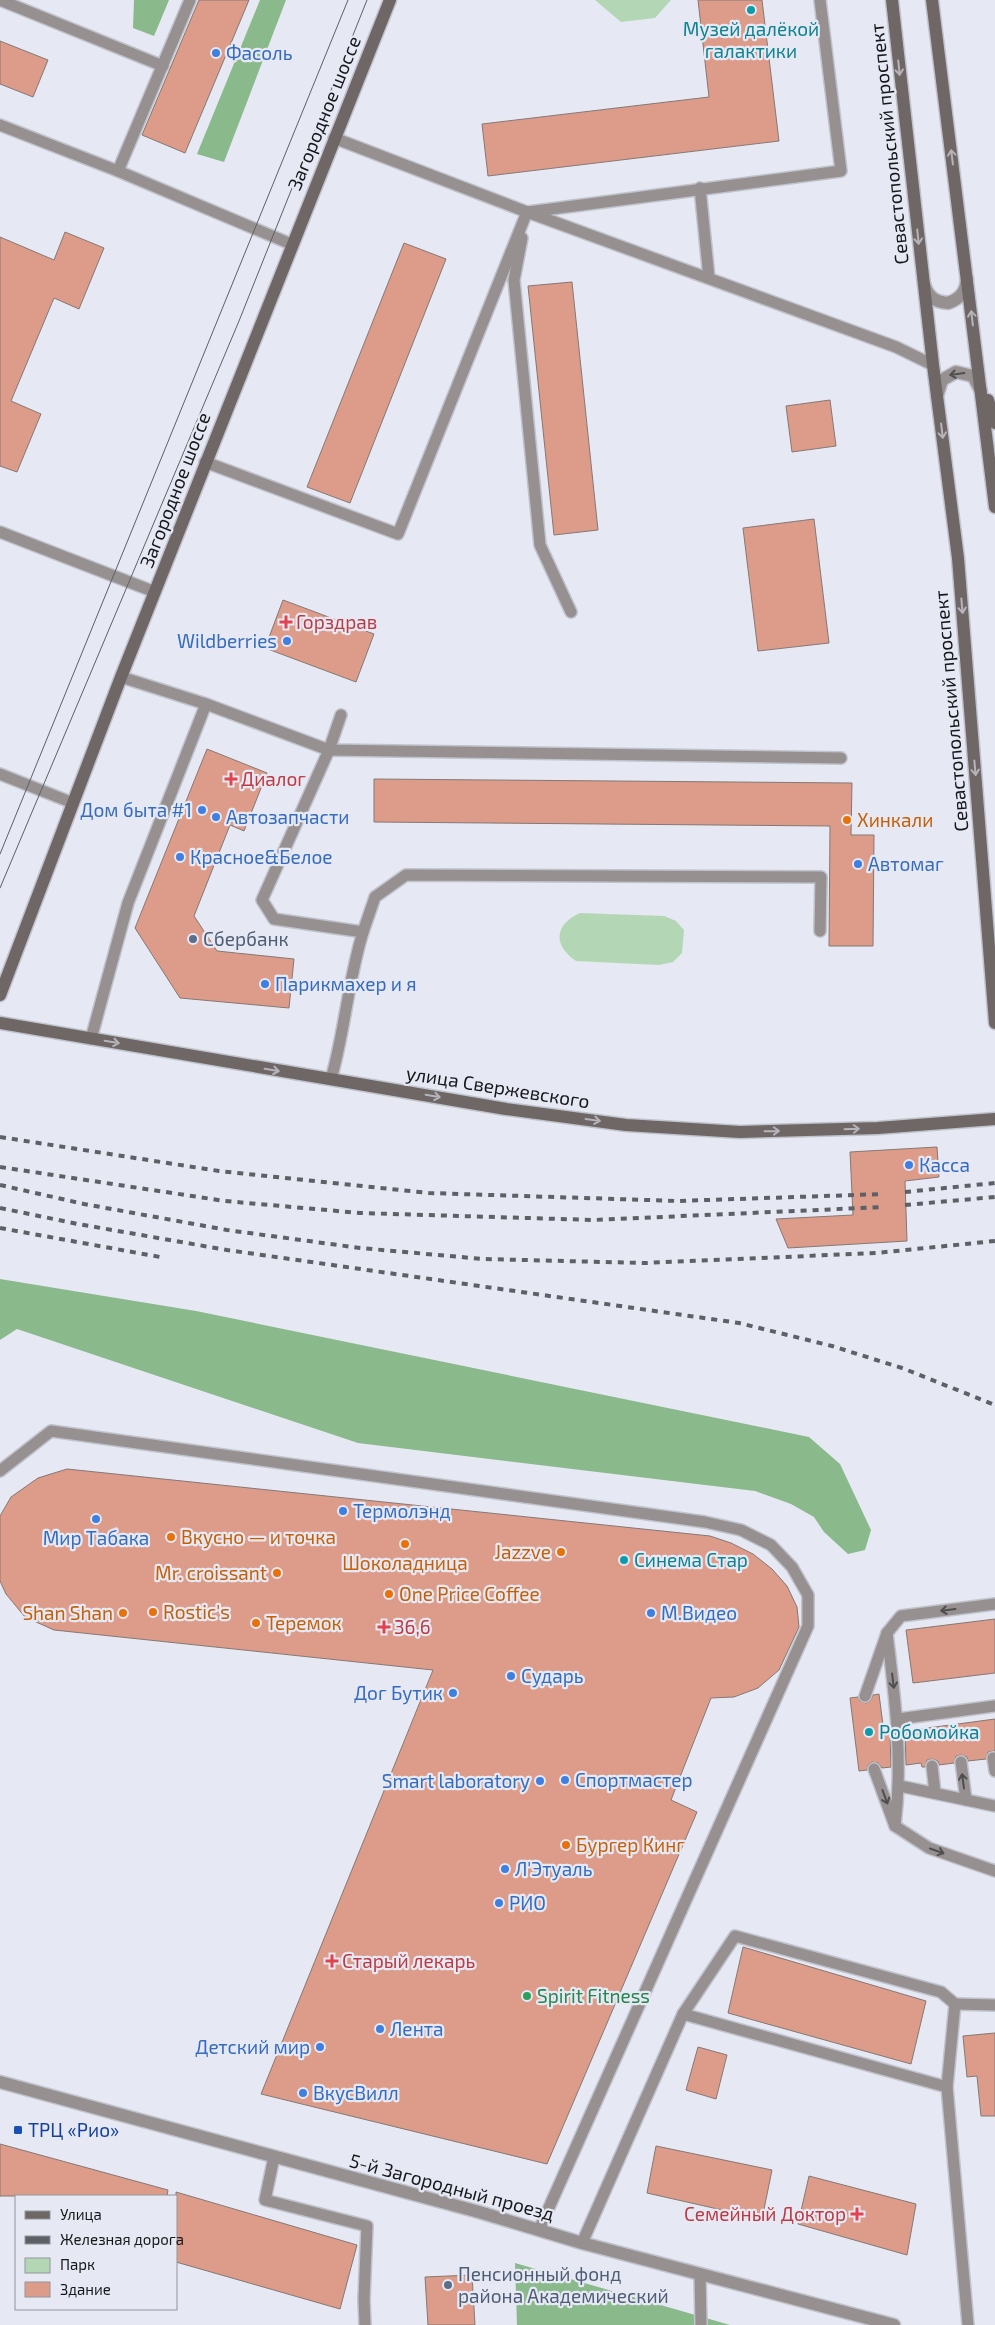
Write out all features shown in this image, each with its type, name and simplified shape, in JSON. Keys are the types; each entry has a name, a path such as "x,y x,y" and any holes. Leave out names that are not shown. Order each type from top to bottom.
{"main road":[{"name":"Загородное шоссе","path":"0,995 120,677 291,244 390,0"},
{"name":"Севастопольский проспект","path":"892,0 933,365 958,558 995,1020"},
{"path":"932,0 995,507"},
{"path":"978,367 994,417"},
{"name":"улица Свержевского","path":"0,1023 506,1109 626,1125 767,1131 878,1128 995,1119"}],"street":[{"name":"Севастопольский проспект","path":"924,284 926,292 932,298 948,303 963,295 967,279"},
{"path":"937,397 942,380 956,372 973,376 981,391"},
{"name":"5-й Загородный проезд","path":"0,2082 582,2243 894,2325"}],"lane":[{"path":"0,0 163,66"},
{"path":"118,171 190,0"},
{"path":"527,212 841,171 820,0"},
{"path":"0,125 118,171 291,244"},
{"path":"334,138 527,212 896,347 933,365"},
{"path":"700,188 709,278"},
{"path":"205,462 398,534 527,212"},
{"path":"527,212 514,280 540,544 571,612"},
{"path":"0,532 155,592"},
{"path":"120,677 206,704 329,750 841,758"},
{"path":"92,1039 128,904 206,704"},
{"path":"341,716 329,750 262,900 274,919 363,932"},
{"path":"0,774 73,803"},
{"path":"331,1079 337,1060 353,966 375,897 406,875 821,877 820,931"},
{"path":"0,1471 51,1431 705,1522 741,1530 763,1541 770,1545 792,1567 808,1595 808,1626 539,2230"},
{"path":"865,1696 887,1633 901,1616 995,1604"},
{"path":"887,1633 898,1719 900,1786 895,1826"},
{"path":"898,1719 991,1707 988,1720"},
{"path":"954,1712 956,1724"},
{"path":"925,1715 927,1728"},
{"path":"993,1758 995,1771"},
{"path":"961,1762 966,1800"},
{"path":"932,1766 935,1793"},
{"path":"874,1769 895,1826 929,1848 995,1872"},
{"path":"900,1786 995,1806"},
{"path":"582,2243 683,2014 735,1936 941,1992 955,2004 995,2005"},
{"path":"955,2004 947,2087 968,2325"},
{"path":"683,2014 947,2087"},
{"path":"274,2157 265,2200 367,2226 364,2299 365,2325"},
{"path":"700,2274 701,2325"}],"green space":[{"path":"134,0 169,0 154,36 133,28"},
{"path":"260,0 286,0 224,162 197,154"},
{"path":"595,0 671,0 655,18 621,22"},
{"path":"580,913 664,916 676,921 684,930 682,953 673,962 659,965 576,961 563,948 560,942 560,935 565,923"},
{"path":"0,1279 196,1311 809,1437 840,1464 871,1530 865,1550 848,1554 824,1532 814,1517 791,1504 755,1491 358,1443 17,1329 0,1340"},
{"path":"515,2263 730,2325 517,2325"}],"building":[{"path":"199,0 249,0 185,153 142,135"},
{"path":"698,0 762,0 779,141 488,176 482,124 709,97"},
{"path":"0,41 48,60 33,97 0,84"},
{"path":"65,232 104,248 79,309 54,298 11,401 41,414 17,472 0,466 0,237 54,260"},
{"path":"404,243 446,259 350,503 307,487"},
{"path":"572,282 598,530 554,535 528,286"},
{"path":"830,400 836,446 792,452 786,406"},
{"path":"814,519 829,643 758,651 743,528"},
{"path":"283,600 374,634 356,682 265,648"},
{"path":"207,749 267,773 244,831 230,825 194,916 217,951 294,959 289,1008 180,998 135,928"},
{"path":"374,779 852,783 851,835 874,835 873,946 829,946 830,826 374,822"},
{"path":"937,1147 939,1177 905,1181 907,1241 788,1248 776,1219 853,1215 850,1152"},
{"name":"РИО","path":"67,1469 710,1536 731,1543 753,1554 772,1569 787,1586 797,1607 799,1627 779,1670 758,1688 734,1697 711,1698 671,1800 697,1812 547,2164 261,2094 433,1670 54,1630 25,1617 6,1594 0,1581 0,1516 11,1497 38,1478"},
{"path":"995,1619 995,1673 913,1683 906,1630"},
{"name":"Робомойка","path":"879,1694 884,1733 890,1732 891,1767 882,1768 878,1763 872,1762 868,1765 867,1770 859,1771 850,1698 858,1697 860,1701 866,1703 870,1701 873,1695"},
{"path":"995,1719 995,1751 988,1752 986,1759 968,1761 967,1757 961,1755 956,1756 954,1763 939,1765 938,1761 932,1759 927,1760 925,1767 922,1767 921,1763 906,1765 905,1731"},
{"path":"743,1947 926,2001 911,2064 728,2013"},
{"path":"995,2033 995,2116 981,2116 977,2076 967,2077 963,2036"},
{"path":"698,2047 727,2055 716,2099 686,2090"},
{"path":"0,2144 168,2190 167,2195 0,2196"},
{"path":"656,2146 772,2170 762,2219 647,2193"},
{"name":"Семейный Доктор","path":"809,2176 916,2204 907,2255 798,2224"},
{"path":"176,2192 357,2245 340,2309 178,2263 178,2195 176,2195"},
{"path":"472,2275 475,2325 428,2325 425,2277"}],"tram line":[{"path":"0,854 348,0"},
{"path":"0,888 239,321 367,0"}],"railway":[{"path":"0,1137 219,1171 429,1193 678,1201 884,1194"},
{"path":"0,1167 225,1201 360,1213 594,1220 884,1207"},
{"path":"905,1192 995,1183"},
{"path":"0,1185 84,1204 227,1230 360,1248 483,1259 645,1263 876,1253 995,1241"},
{"path":"905,1205 995,1197"},
{"path":"0,1208 78,1224 227,1250 739,1323 832,1346 902,1368 995,1405"},
{"path":"0,1228 160,1257"}],"place":[{"name":"Музей далёкой галактики","path":"751,10"},
{"name":"Фасоль","path":"216,53"},
{"name":"Горздрав","path":"286,622"},
{"name":"Wildberries","path":"287,641"},
{"name":"Диалог","path":"231,779"},
{"name":"Дом быта #1","path":"202,810"},
{"name":"Автозапчасти","path":"216,817"},
{"name":"Хинкали","path":"847,820"},
{"name":"Красное&Белое","path":"180,857"},
{"name":"Автомаг","path":"858,864"},
{"name":"Сбербанк","path":"193,939"},
{"name":"Парикмахер и я","path":"265,984"},
{"name":"Касса","path":"909,1165"},
{"name":"Термолэнд","path":"343,1511"},
{"name":"Мир Табака","path":"96,1519"},
{"name":"Вкусно — и точка","path":"171,1537"},
{"name":"Шоколадница","path":"405,1544"},
{"name":"Jazzve","path":"561,1552"},
{"name":"Синема Стар","path":"624,1560"},
{"name":"Mr. croissant","path":"277,1573"},
{"name":"One Price Coffee","path":"389,1594"},
{"name":"Rostic's","path":"153,1612"},
{"name":"Shan Shan","path":"123,1613"},
{"name":"М.Видео","path":"651,1613"},
{"name":"Теремок","path":"256,1623"},
{"name":"36,6","path":"384,1627"},
{"name":"Сударь","path":"511,1676"},
{"name":"Дог Бутик","path":"453,1693"},
{"name":"Робомойка","path":"869,1732"},
{"name":"Спортмастер","path":"565,1780"},
{"name":"Smart laboratory","path":"540,1781"},
{"name":"Бургер Кинг","path":"566,1845"},
{"name":"Л'Этуаль","path":"505,1869"},
{"name":"РИО","path":"499,1903"},
{"name":"Старый лекарь","path":"332,1961"},
{"name":"Spirit Fitness","path":"527,1996"},
{"name":"Лента","path":"380,2029"},
{"name":"Детский мир","path":"320,2047"},
{"name":"ВкусВилл","path":"303,2093"},
{"name":"ТРЦ «Рио»","path":"18,2130"},
{"name":"Семейный Доктор","path":"857,2214"},
{"name":"Пенсионный фонд района Академический","path":"448,2285"}]}
